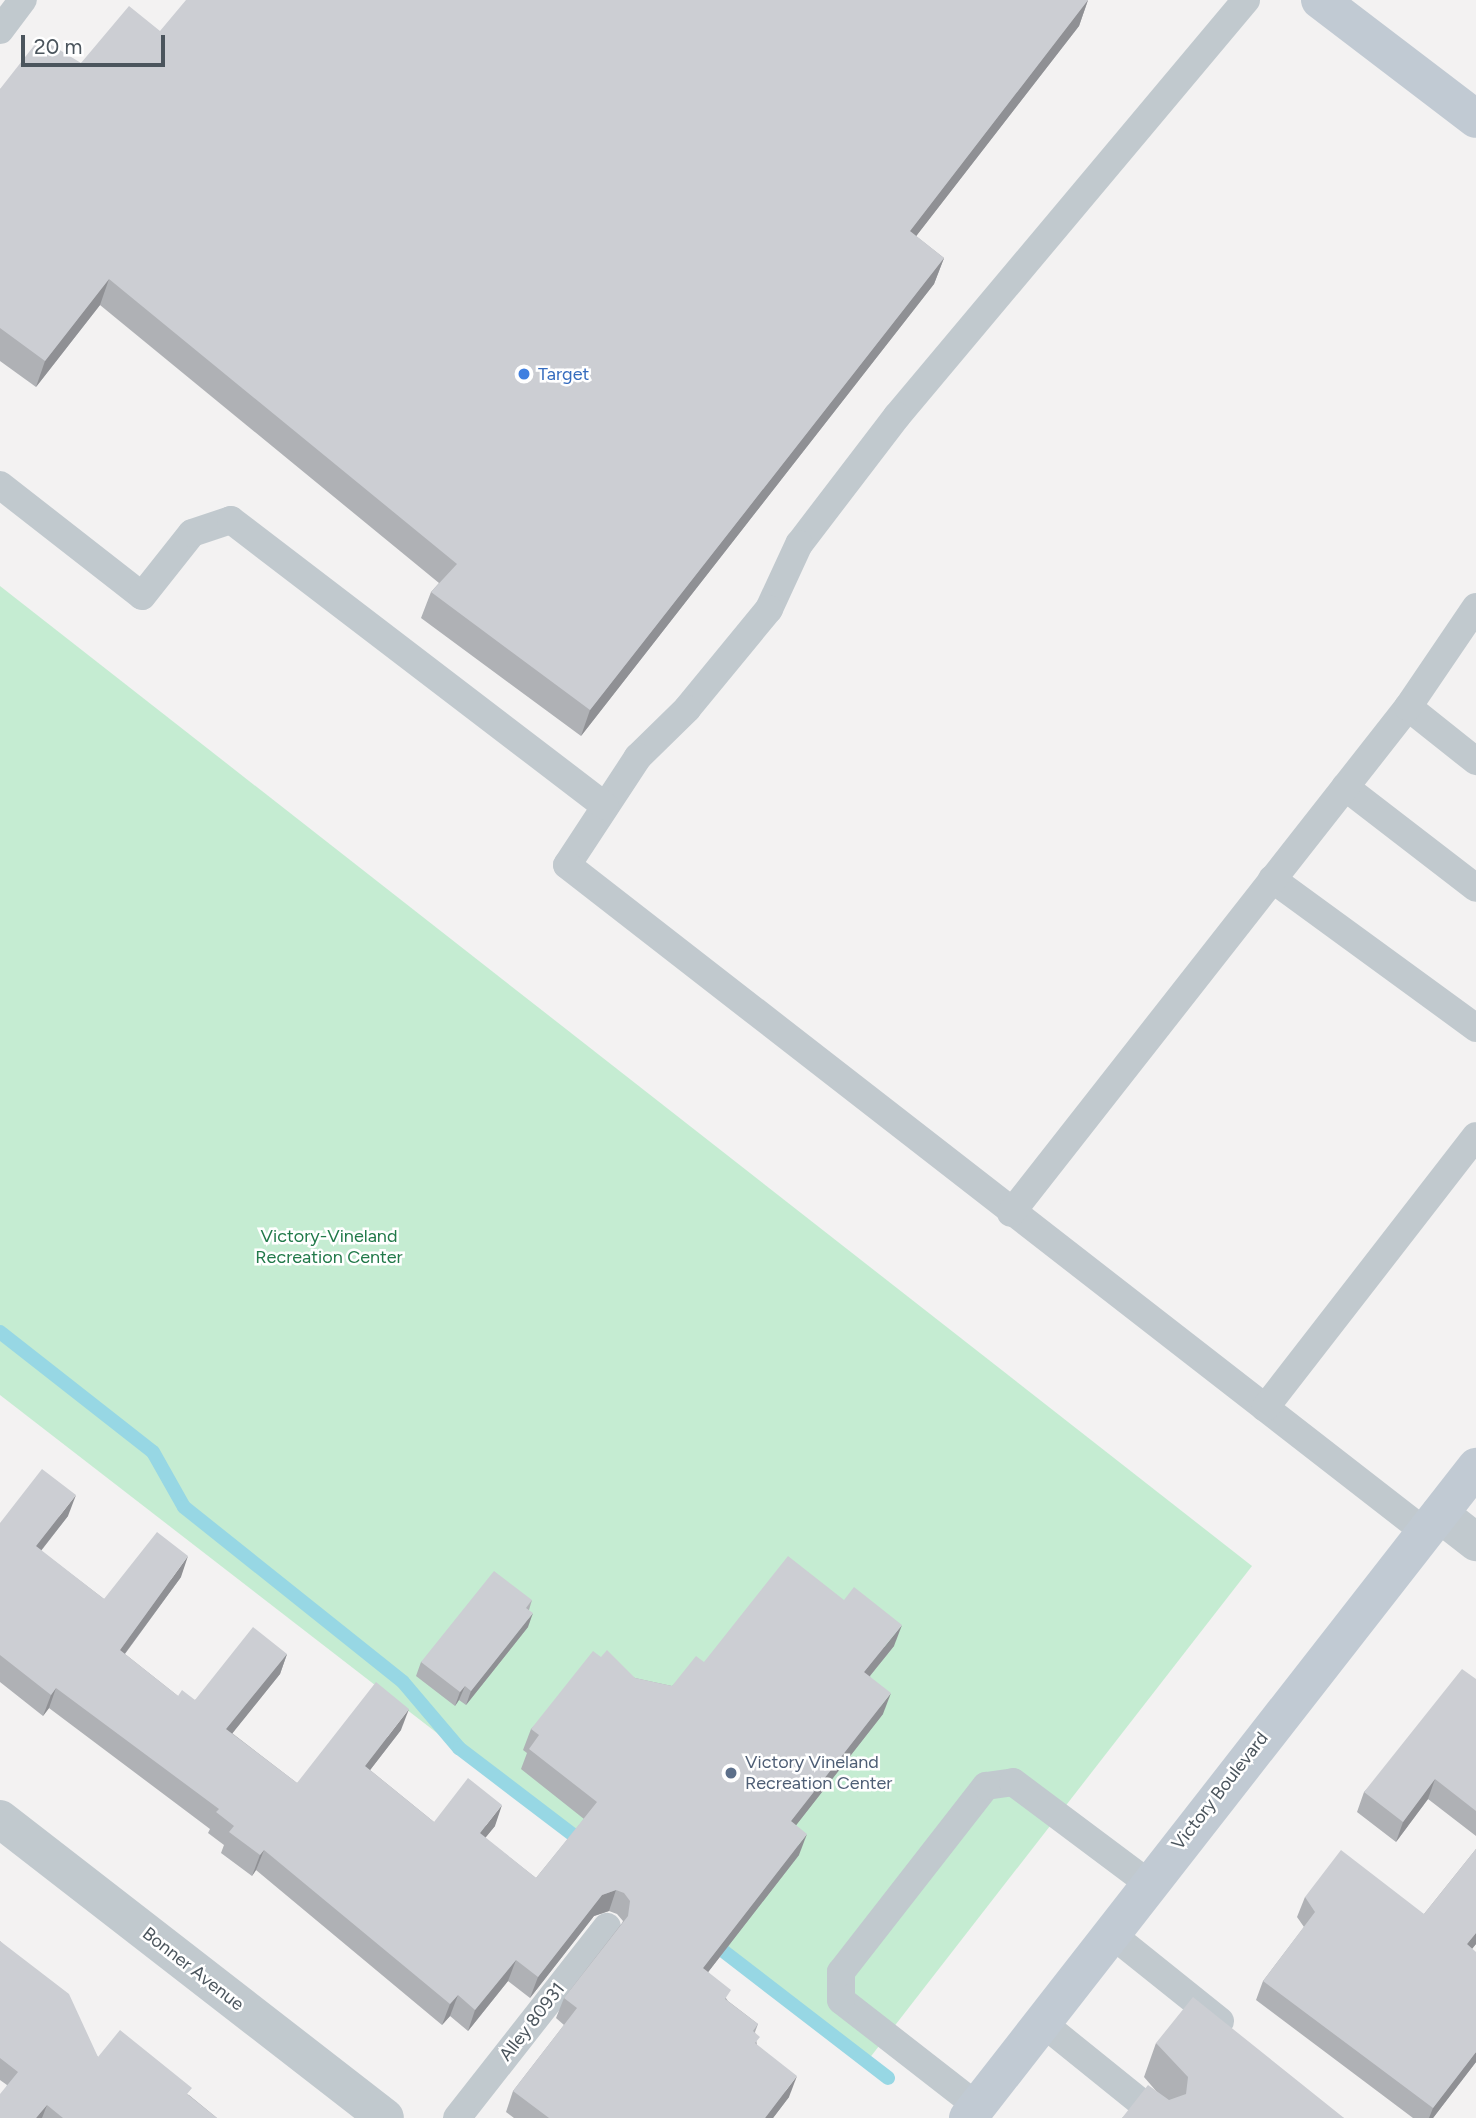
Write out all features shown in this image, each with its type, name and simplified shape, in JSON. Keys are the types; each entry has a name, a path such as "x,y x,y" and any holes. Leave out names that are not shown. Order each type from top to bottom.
{"main road":[{"path":"1320,0 1476,119"},
{"name":"Victory Boulevard","path":"972,2112 1040,2021 1476,1467"}],"street":[{"path":"1432,1523 1476,1542"},
{"name":"Bonner Avenue","path":"0,1819 385,2118"}],"lane":[{"path":"0,30 23,0"},
{"path":"1246,0 897,416 799,544 769,609 687,709 638,757 567,865 1265,1408 1432,1523"},
{"path":"0,485 142,596 192,533 231,520 605,806"},
{"path":"1011,1213 1408,707 1476,607"},
{"path":"1408,707 1476,761"},
{"path":"1345,787 1476,888"},
{"path":"1272,879 1420,992 1476,1028"},
{"path":"1265,1408 1476,1136"},
{"path":"972,2112 841,2000 841,1972 986,1786 1013,1782 1148,1883"},
{"name":"Alley 80931","path":"457,2118 607,1927"},
{"path":"1110,1933 1237,2035"},
{"path":"1040,2021 1160,2118"}],"green space":[{"name":"Victory-Vineland Recreation Center","path":"0,586 1252,1566 865,2064 0,1395"}],"building":[{"name":"Target","path":"186,0 1088,0 910,231 944,258 590,710 431,592 457,564 109,279 45,361 0,328 0,89 40,38 81,63 129,6 160,31"},
{"path":"42,1469 76,1495 36,1546 104,1599 157,1532 188,1556 120,1650 178,1696 182,1690 195,1700 253,1627 287,1654 226,1729 297,1783 376,1682 409,1709 365,1766 434,1822 468,1778 502,1805 480,1833 536,1878 597,1802 529,1749 539,1735 531,1729 593,1651 601,1657 607,1650 635,1678 672,1686 696,1656 704,1662 788,1556 844,1600 854,1587 902,1625 864,1672 891,1693 791,1821 807,1834 703,1968 731,1990 725,1999 758,2024 753,2031 760,2037 755,2043 797,2076 765,2118 549,2118 513,2091 577,2008 564,1998 628,1916 630,1901 624,1893 616,1890 602,1895 538,1977 516,1960 475,2010 458,1995 450,2004 264,1850 260,1855 229,1832 234,1826 216,1812 219,1809 56,1688 51,1695 0,1655 0,1523"},
{"path":"494,1571 532,1600 526,1608 533,1613 471,1691 465,1686 460,1692 421,1662"},
{"path":"1462,1669 1476,1679 1476,1811 1435,1779 1403,1822 1364,1792"},
{"path":"1476,1849 1476,1933 1467,1944 1476,1952 1476,2052 1433,2108 1263,1981 1315,1912 1305,1897 1341,1850 1424,1914"},
{"path":"0,1941 69,1994 98,2057 120,2030 192,2088 187,2094 217,2118 63,2118 47,2105 36,2118 0,2118 0,2094 18,2072 0,2058"},
{"path":"1193,1997 1344,2118 1122,2118 1148,2085 1169,2100 1186,2094 1188,2077 1156,2043"}],"waterway":[{"path":"0,1332 153,1452 184,1507 403,1682 459,1748 585,1844"},
{"path":"709,1940 888,2078"}],"place":[{"name":"Target","path":"524,374"},
{"name":"Victory Vineland Recreation Center","path":"731,1773"}]}
